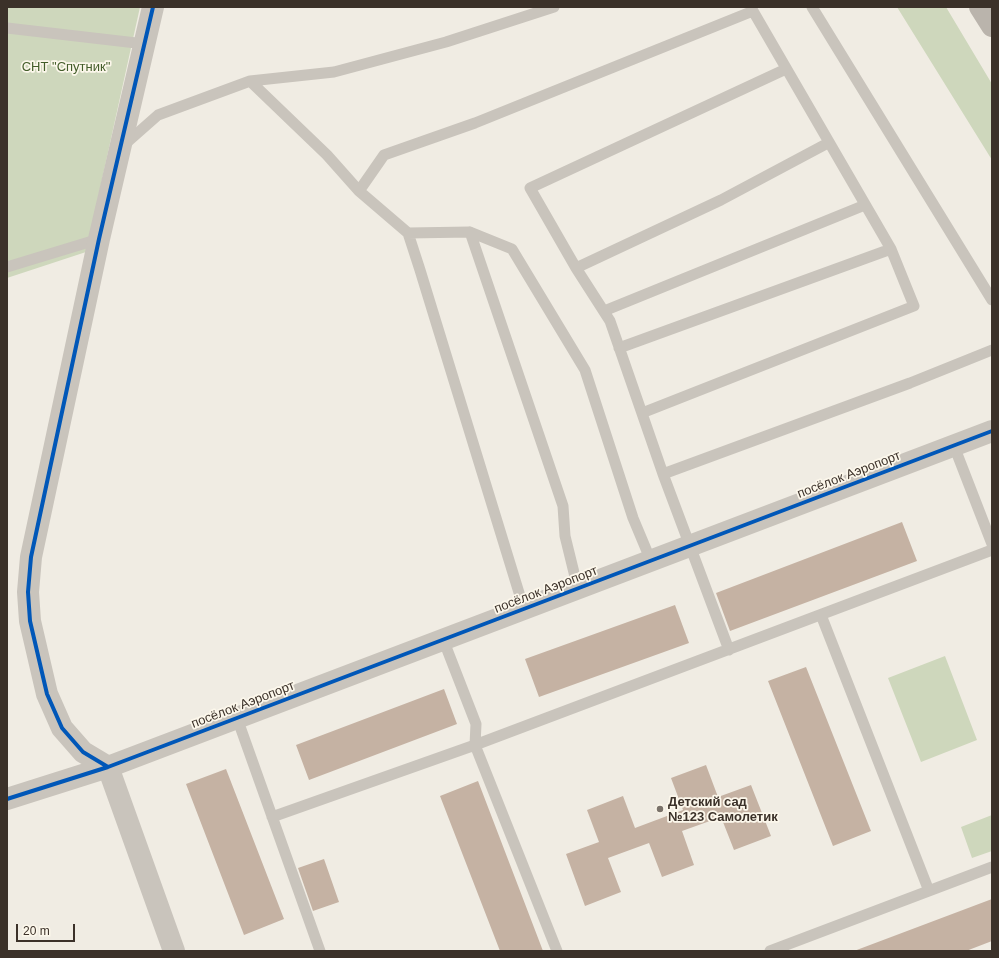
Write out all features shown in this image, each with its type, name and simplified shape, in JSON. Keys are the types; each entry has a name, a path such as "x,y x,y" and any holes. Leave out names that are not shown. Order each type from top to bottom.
{"main road":[{"path":"980,7 992,26"}],"street":[{"path":"153,7 99,239 31,557 28,592 30,621 47,694 62,728 83,752 108,767 174,951"},
{"name":"посёлок Аэропорт","path":"7,799 108,767 992,432"}],"lane":[{"path":"121,147 158,115 250,81 334,72 446,42 554,7"},
{"path":"812,7 992,300"},
{"path":"359,191 384,155 475,123 751,9 891,250 914,306 642,413"},
{"path":"7,28 145,44"},
{"path":"729,650 663,474 610,321 576,268 530,188 786,69"},
{"path":"250,81 327,155 359,191 408,233 524,609"},
{"path":"576,268 721,200 828,143"},
{"path":"604,311 865,205"},
{"path":"408,233 470,232 512,248 585,370 634,518 651,561"},
{"path":"470,232 563,506 565,536 578,589"},
{"path":"7,267 99,239"},
{"path":"619,348 891,250"},
{"path":"663,474 910,383 992,350"},
{"path":"954,446 992,544"},
{"path":"272,817 475,745 992,550"},
{"path":"821,615 929,891"},
{"path":"444,639 476,724 475,745 557,951"},
{"path":"237,718 320,951"},
{"path":"770,951 992,867"}],"green space":[{"name":"СНТ \"Спутник\"","path":"7,7 140,7 86,252 7,278"},
{"path":"897,7 946,7 992,84 992,160"},
{"path":"945,656 977,740 921,762 888,678"},
{"path":"992,815 992,851 972,858 961,827"}],"building":[{"path":"902,522 917,561 730,631 716,593"},
{"path":"675,605 689,643 539,697 525,659"},
{"path":"806,667 871,831 833,846 768,681"},
{"path":"444,689 457,724 309,780 296,745"},
{"name":"Детский сад №123 Самолетик","path":"706,765 718,797 751,785 771,836 734,850 721,817 682,831 694,865 662,877 649,843 608,858 621,892 585,906 566,854 599,842 587,810 623,796 635,828 683,810 671,778"},
{"path":"226,769 284,919 244,935 186,784"},
{"path":"478,781 543,951 500,951 440,796"},
{"path":"324,859 339,902 313,911 298,868"},
{"path":"992,899 992,941 966,951 854,951"}],"cycle path":[{"path":"108,767 83,752 62,728 47,694 30,621 28,592 31,557 99,239 153,7"},
{"path":"7,799 108,767 992,431"}],"place":[{"name":"Детский сад №123 Самолетик","path":"660,809"}]}
